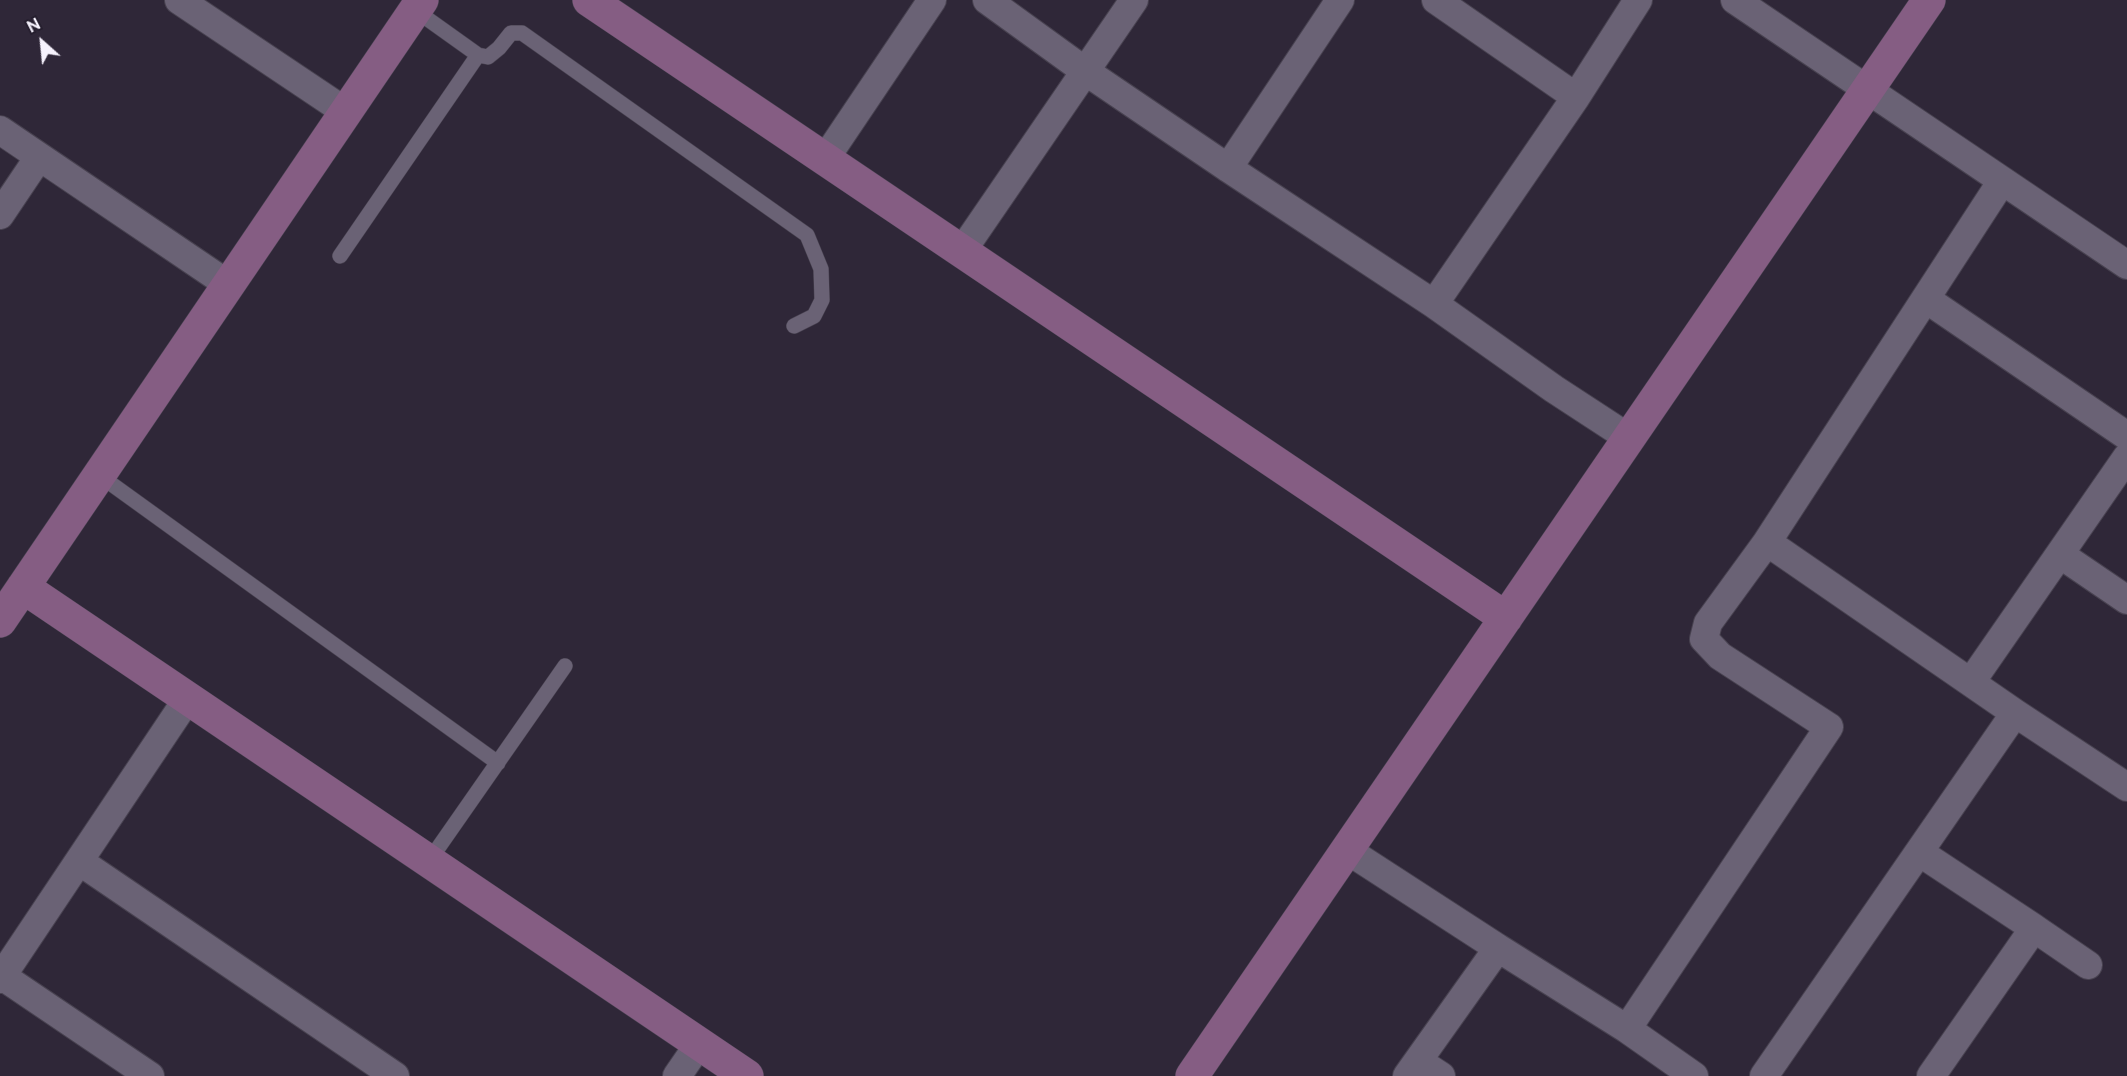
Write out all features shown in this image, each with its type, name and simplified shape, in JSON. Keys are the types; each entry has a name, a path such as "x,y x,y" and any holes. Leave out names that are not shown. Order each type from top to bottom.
{"street":[{"path":"179,0 346,112"},
{"path":"589,0 1506,618"},
{"path":"825,159 932,0"},
{"path":"987,0 1085,71 1434,304 1554,389 1629,438"},
{"path":"962,252 1134,0"},
{"path":"1228,168 1340,0"},
{"path":"1436,0 1576,97"},
{"path":"1434,304 1576,97 1638,0"},
{"path":"1736,0 2127,265"},
{"path":"1204,1072 1347,850 1929,0"},
{"path":"0,621 419,5"},
{"path":"0,130 229,285"},
{"path":"0,215 39,157"},
{"path":"1627,1029 1828,727 1720,656 1704,639 1708,623 1767,542 2002,181"},
{"path":"1926,298 2127,436"},
{"path":"1971,682 2127,457"},
{"path":"1767,542 2015,714 2127,787"},
{"path":"2061,555 2127,600"},
{"path":"23,587 747,1076"},
{"path":"150,1076 1,978 188,698"},
{"path":"1764,1076 2015,714"},
{"path":"1347,850 1627,1029 1694,1076"},
{"path":"1919,852 2088,965"},
{"path":"79,861 396,1076"},
{"path":"1932,1076 2034,928"},
{"path":"1422,1071 1498,948"},
{"path":"677,1076 699,1044"}],"lane":[{"path":"419,5 478,55 488,57 511,33 522,33 807,234 821,269 822,300 814,316 794,326"},
{"path":"340,256 478,55"},
{"path":"99,475 498,763"},
{"path":"429,861 565,666"}]}
